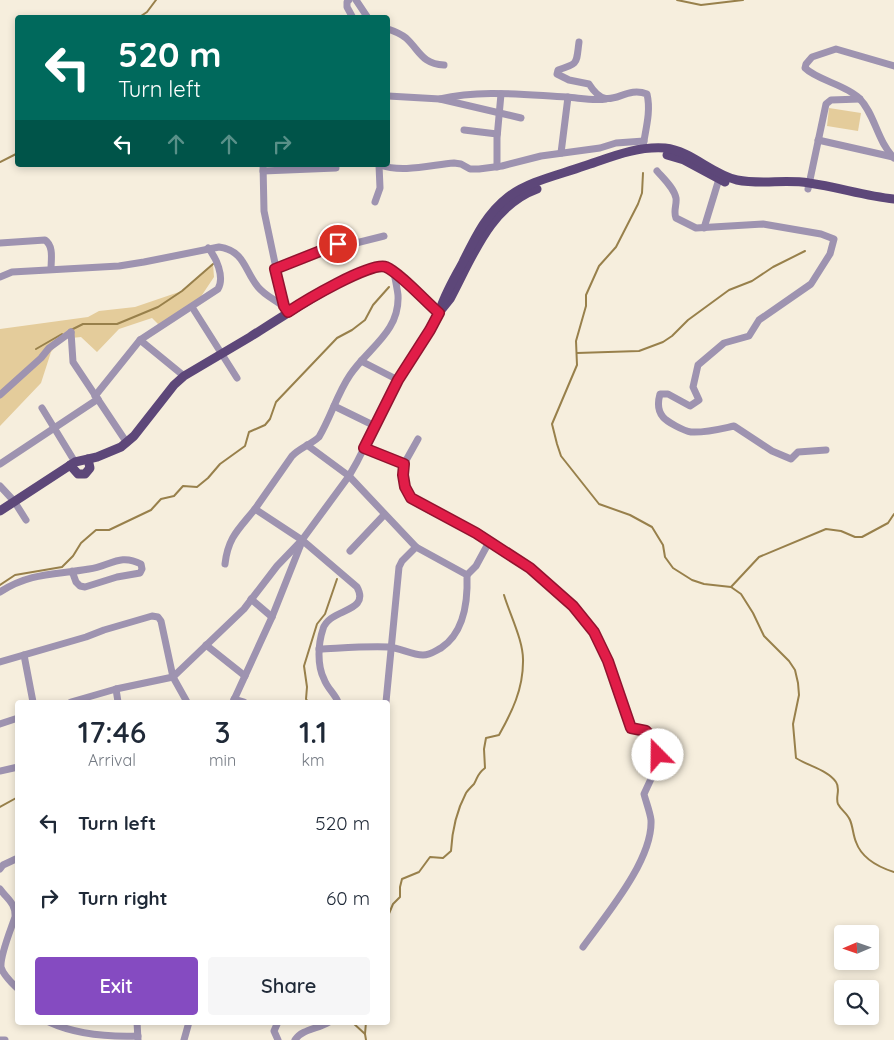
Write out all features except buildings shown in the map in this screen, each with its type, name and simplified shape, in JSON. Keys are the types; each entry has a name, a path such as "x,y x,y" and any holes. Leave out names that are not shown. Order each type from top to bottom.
{"main road":[{"path":"439,313 444,298 484,223 508,197 524,187 643,145 666,148 686,155 736,180 753,182 784,180 876,203 894,205"},
{"path":"439,313 450,299 489,226 512,202 527,192 623,159 643,154 665,154 684,160 734,186 753,188 808,186 894,199"},
{"path":"0,511 73,463 107,454 121,447 127,443 174,384 184,376 222,354 286,309 302,303 370,268 385,266 439,313"},
{"path":"73,463 76,472 83,475 89,470 88,459"}],"street":[{"path":"349,0 347,7 351,15"},
{"path":"356,0 366,15"},
{"path":"390,30 404,37 426,60 438,65 444,65"},
{"path":"579,42 577,62 574,65 558,70 557,74 569,80 589,84 593,91 606,99"},
{"path":"894,66 836,50 812,57 805,68 809,72 823,77 860,99 866,107 883,144 894,158"},
{"path":"386,167 399,168 454,163 479,170 541,156 600,148 616,143 643,145 649,103 647,94 634,91 624,93 612,99 598,101 568,97 501,94 460,94 440,99"},
{"path":"497,167 497,134 501,94"},
{"path":"390,96 440,99 521,118"},
{"path":"560,153 568,97"},
{"path":"808,186 826,104 831,100 860,99"},
{"path":"464,130 497,134"},
{"path":"818,140 894,158"},
{"path":"375,202 380,188 380,167"},
{"path":"286,309 275,269 264,210 263,168 336,168"},
{"path":"657,171 673,190 676,199 674,213 676,218 696,228 763,224 821,234 834,239 830,254 811,284 759,320 749,336 724,343 698,365 693,387 699,400 690,406 668,394 660,394 658,403 663,417 689,432 734,426 772,451 791,459 798,452 826,450"},
{"path":"704,228 719,179"},
{"path":"275,269 338,244 356,243 384,236"},
{"path":"0,243 45,240 50,247 51,269"},
{"path":"0,277 12,272 136,264 208,248 228,248 236,253 244,263 257,287 267,297 286,309"},
{"path":"0,464 97,398 132,348 140,340 218,289 221,284 218,265 208,248"},
{"path":"225,564 226,551 231,538 256,508 292,456 299,448 319,437 351,373 386,334 393,323 398,304 394,272"},
{"path":"192,307 237,378"},
{"path":"78,700 116,689 173,677 251,599 277,566 302,540 349,476 398,380 439,313"},
{"path":"0,395 41,358 49,348 71,332 73,362 127,443"},
{"path":"140,340 184,376"},
{"path":"361,361 398,380"},
{"path":"334,406 375,426"},
{"path":"42,408 55,427 73,463"},
{"path":"418,439 404,464 405,487 411,498 476,533 530,568 573,606 594,632 608,661 631,728 646,731 659,745 657,766 644,794 651,820 648,844 639,867 583,947"},
{"path":"307,445 349,476 416,547 467,575"},
{"path":"364,448 404,464"},
{"path":"0,486 14,501 26,520"},
{"path":"256,508 302,540 357,587 360,593 358,604 330,617 325,623 319,649 320,670 324,681 337,700"},
{"path":"350,551 384,515"},
{"path":"234,700 272,617 302,540"},
{"path":"319,649 390,647 422,655 432,653 448,643 457,633 467,600 467,575 476,566 489,542"},
{"path":"386,700 390,647 397,604 399,567 402,561 416,547"},
{"path":"0,592 16,582 30,578 54,572 99,567 123,559 133,560 141,564 142,569 140,573 135,575 117,577 85,587 80,586 76,582 72,571"},
{"path":"277,566 289,572"},
{"path":"251,599 272,617"},
{"path":"0,662 152,616 158,616 162,622 173,677 186,700"},
{"path":"206,645 245,676"},
{"path":"24,655 33,700"},
{"path":"116,689 118,700"},
{"path":"0,724 15,719"},
{"path":"0,771 15,768"},
{"path":"0,870 3,865 15,859"},
{"path":"0,889 13,904 15,910"},
{"path":"15,917 1,958 1,967 5,975 15,986"},
{"path":"56,1025 81,1032 138,1038 138,1025"},
{"path":"184,1040 187,1025"},
{"path":"277,1025 274,1031 278,1040"},
{"path":"297,1040 304,1032 325,1025"},
{"path":"0,1040 5,1040"}],"shaded area":[{"path":"829,108 861,113 858,131 827,126"},
{"path":"213,264 214,277 200,298 160,326 152,318 119,329 97,352 81,337 62,339 51,352 41,383 0,426 0,329 88,317 99,311 135,307 182,291"}],"waterway":[{"path":"142,15 156,0"},
{"path":"677,0 701,5 743,0"},
{"path":"0,162 15,154"},
{"path":"643,173 642,193 638,204 616,247 599,266 586,295 586,306 576,341 577,365 552,424 561,456 599,504 630,515 652,527 663,545 665,557 673,568 692,580 704,584 731,587 741,594 764,636 789,661 795,670 799,695 793,724 796,758 823,771 836,782 838,787 838,804 850,820 855,839 862,853 871,862 894,872"},
{"path":"577,353 639,351 663,342 688,320 729,290 752,281 773,267 805,251"},
{"path":"71,330 83,324 117,324 158,307 182,291 213,264"},
{"path":"0,585 15,575 62,567 73,556 81,543 96,530 109,530 151,510 161,499 174,496 183,486 197,487 220,464 245,446 249,432 265,425 270,419 276,402 337,338 365,320 373,305 389,287"},
{"path":"36,349 62,334"},
{"path":"731,587 759,557 826,529 841,531 855,537 862,537 888,523 894,514"},
{"path":"307,700 304,666 317,624 325,614 337,579"},
{"path":"390,911 393,904 400,897 402,879 419,872 430,857 443,858 451,851 460,807 467,792 485,768 484,749 486,738 499,735 516,700 523,672 523,654 504,595"},
{"path":"0,807 15,799"},
{"path":"355,1025 365,1034"},
{"path":"366,1025 366,1040"}],"route":[{"path":"338,244 275,269 284,306 288,312 360,272 378,266 385,266 439,313 398,380 364,448 404,464 405,487 411,498 476,533 530,568 573,606 594,632 608,661 631,728 646,731 659,745 658,755"}]}
